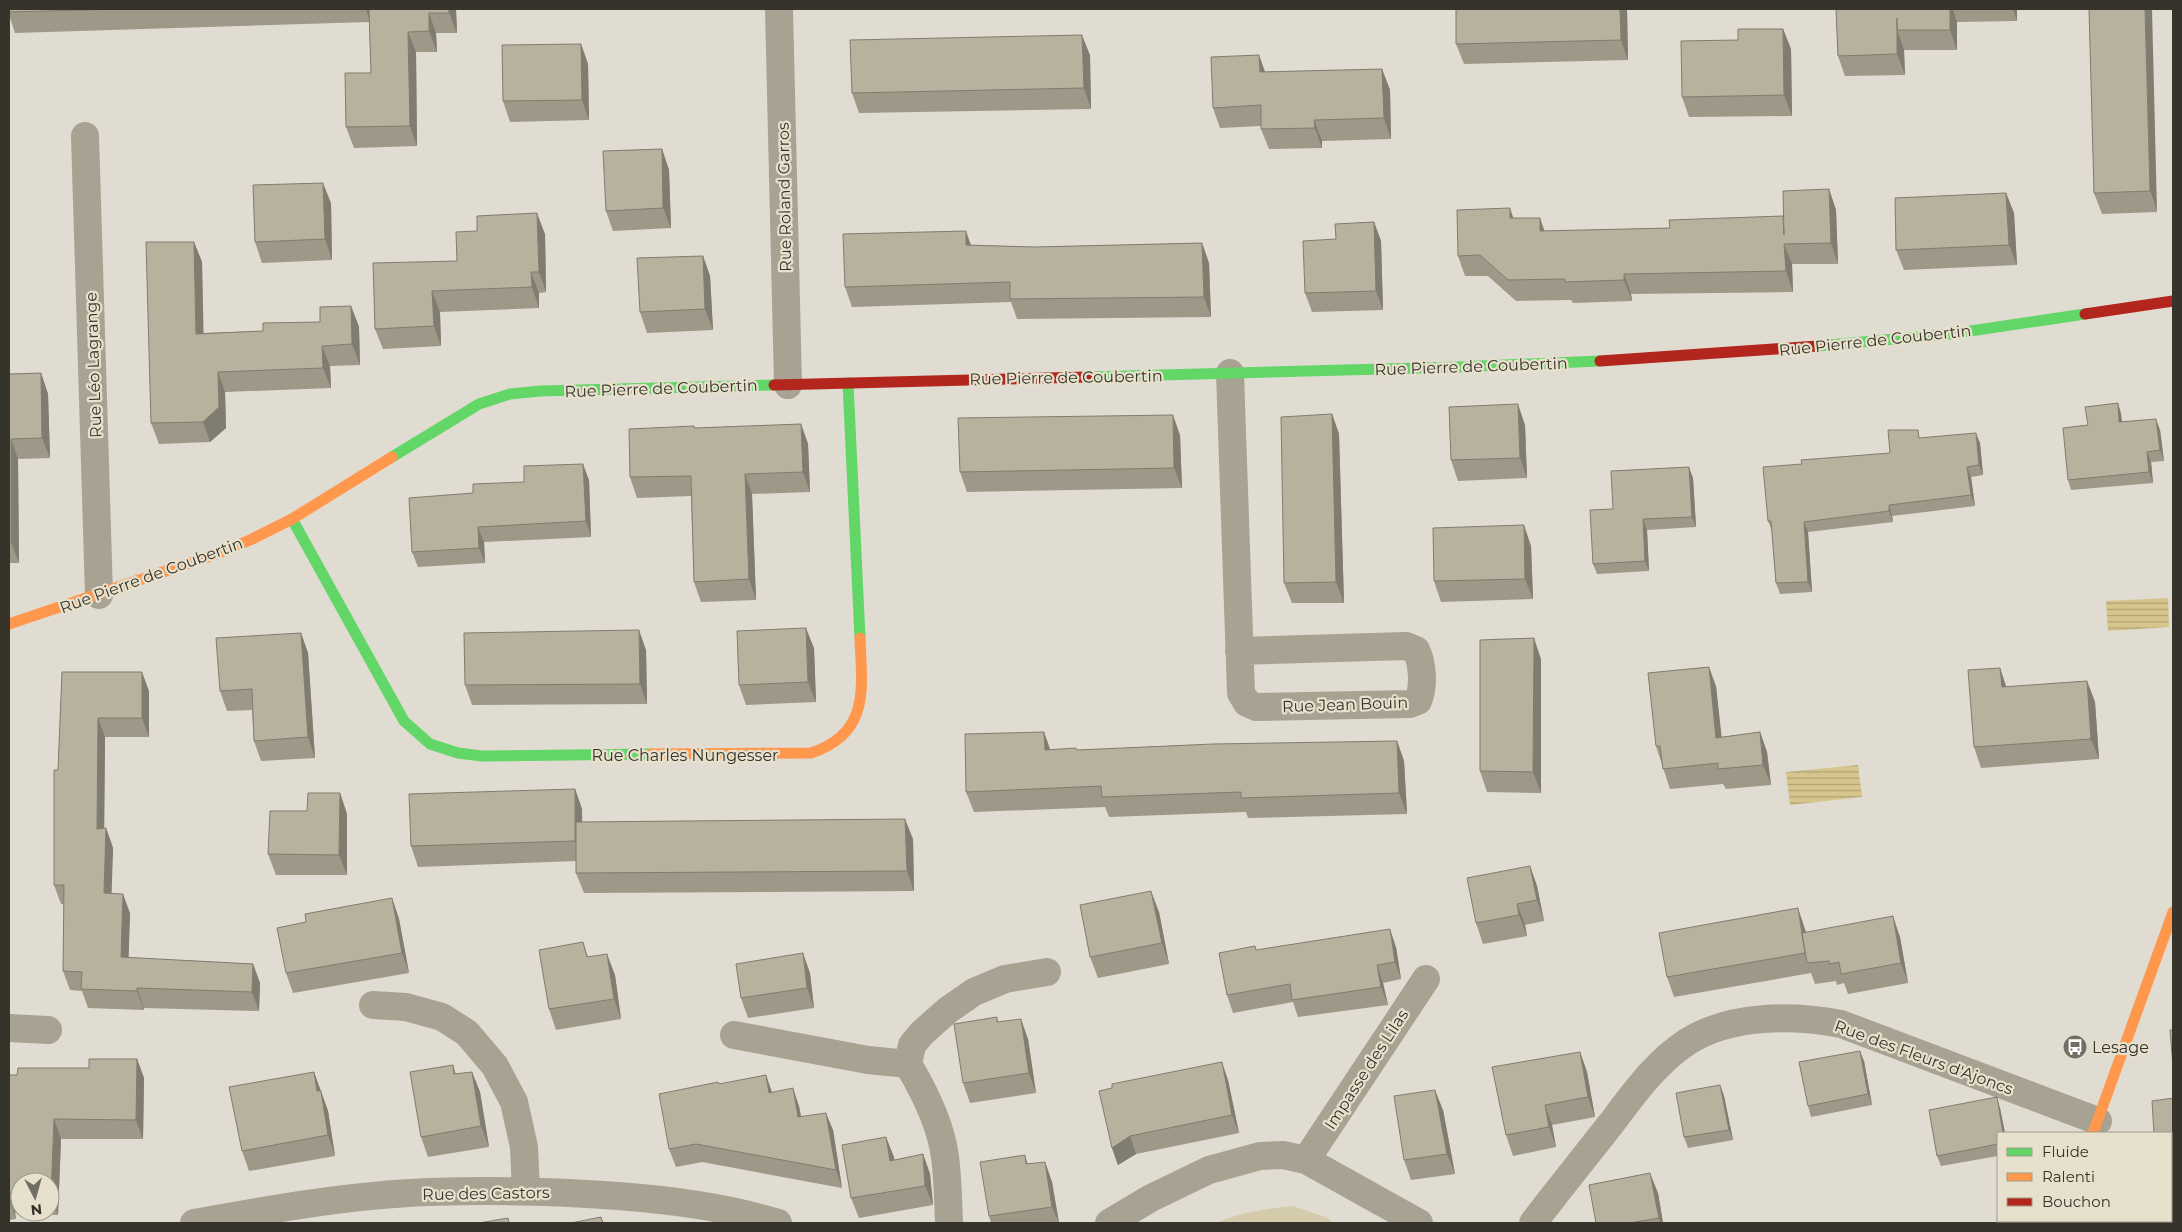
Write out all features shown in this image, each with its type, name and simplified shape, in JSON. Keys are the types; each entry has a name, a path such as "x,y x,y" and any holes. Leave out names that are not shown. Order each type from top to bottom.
{"street":[{"name":"Rue Roland Garros","path":"779,9 788,385"},
{"name":"Rue Léo Lagrange","path":"85,136 99,594"},
{"name":"Rue Pierre de Coubertin","path":"9,624 216,554 292,519 479,404 510,394 540,391 1505,365 1759,351 1950,334 2173,300"},
{"name":"Rue Jean Bouin","path":"1230,373 1239,651 1241,693 1247,703 1256,707 1410,704 1418,701 1421,694 1420,659 1416,650 1406,646 1239,651"},
{"name":"Rue Charles Nungesser","path":"292,519 404,720 431,746 455,754 482,756 810,753 829,748 843,737 855,722 860,708 861,694 848,383"},
{"path":"2096,1127 2173,912"},
{"path":"949,1223 945,1156 938,1129 916,1077 908,1064 912,1045 922,1033 948,1010 974,992 1006,979 1047,972"},
{"name":"Impasse des Lilas","path":"1306,1160 1426,979"},
{"path":"373,1005 406,1007 442,1018 467,1033 495,1066 514,1102 524,1147 526,1191"},
{"name":"Rue des Fleurs d'Ajoncs","path":"1533,1223 1649,1075 1687,1042 1709,1031 1733,1024 1792,1018 1813,1019 1841,1024 2096,1127"},
{"path":"9,1028 48,1030"},
{"path":"734,1035 868,1060 908,1064"},
{"path":"1109,1223 1151,1198 1209,1170 1260,1156 1283,1155 1306,1160 1415,1222"},
{"name":"Rue des Castors","path":"194,1223 293,1206 428,1192 526,1191 584,1193 654,1199 711,1208 778,1223"}],"shaded area":[{"path":"2168,598 2169,627 2108,631 2106,601"},
{"path":"1858,765 1862,797 1790,805 1786,772"},
{"path":"1293,1206 1328,1218 1333,1223 1216,1223 1244,1214"}],"building":[{"path":"9,9 122,9 9,12"},
{"path":"369,9 449,9 449,13 429,13 429,31 408,32 410,126 346,127 345,73 371,73"},
{"path":"1456,9 1620,9 1621,40 1456,44"},
{"path":"1836,9 1950,9 1950,30 1897,30 1897,54 1838,56"},
{"path":"2089,9 2145,9 2150,191 2094,193"},
{"path":"1738,29 1783,29 1784,95 1682,97 1681,41 1738,40"},
{"path":"1082,35 1084,88 852,93 850,40"},
{"path":"581,44 582,100 503,101 502,45"},
{"path":"1259,55 1260,72 1382,69 1384,118 1314,120 1315,128 1261,129 1261,105 1213,108 1211,57"},
{"path":"662,149 663,208 606,211 603,151"},
{"path":"323,183 325,239 255,242 253,185"},
{"path":"1829,189 1831,243 1784,244 1786,271 1624,274 1624,280 1565,282 1565,279 1508,280 1480,255 1458,256 1457,210 1510,208 1510,218 1540,218 1540,231 1670,228 1669,220 1783,216 1784,235 1783,191"},
{"path":"2006,193 2009,245 1896,250 1895,198"},
{"path":"537,213 539,272 531,272 532,287 432,291 434,326 375,329 373,263 457,261 456,232 477,231 477,216"},
{"path":"1374,222 1376,291 1305,293 1303,241 1336,239 1335,224"},
{"path":"966,231 966,245 1034,247 1202,243 1204,297 1010,299 1010,282 845,287 843,234"},
{"path":"146,242 194,242 196,334 263,331 263,323 320,322 320,307 351,306 352,344 322,346 323,368 218,372 219,407 203,422 151,423"},
{"path":"703,256 705,309 640,312 637,258"},
{"path":"41,373 42,438 11,439 11,542 9,542 9,374"},
{"path":"2118,403 2119,422 2156,419 2160,450 2147,452 2149,472 2068,480 2063,428 2088,425 2085,407"},
{"path":"1518,404 1520,458 1451,460 1449,407"},
{"path":"1332,414 1336,582 1284,583 1281,417"},
{"path":"1173,415 1174,468 960,472 958,418"},
{"path":"801,424 803,472 745,474 749,579 694,582 691,476 630,477 629,429"},
{"path":"1888,430 1918,430 1919,438 1976,433 1979,465 1967,467 1971,495 1889,505 1889,511 1804,522 1808,582 1776,583 1771,521 1768,521 1763,467 1802,464 1801,460 1890,453"},
{"path":"583,464 586,521 478,527 479,548 412,552 409,498 473,493 473,484 524,482 524,466"},
{"path":"1689,467 1692,517 1643,519 1645,561 1593,564 1590,510 1613,509 1611,471"},
{"path":"1524,525 1525,579 1434,581 1433,528"},
{"path":"806,628 808,682 739,685 737,631"},
{"path":"639,630 640,684 465,685 464,633"},
{"path":"301,633 308,737 254,741 252,689 220,691 216,638"},
{"path":"1534,638 1533,772 1480,771 1480,640"},
{"path":"1709,667 1716,738 1760,732 1763,765 1718,769 1718,763 1663,769 1660,746 1656,746 1648,673"},
{"path":"2000,668 2002,687 2087,681 2091,739 1974,747 1968,670"},
{"path":"62,672 142,672 142,718 98,718 97,829 106,828 104,893 123,894 121,957 253,964 252,992 137,988 137,991 81,989 82,972 63,971 64,885 54,885 54,770 58,770"},
{"path":"1044,732 1045,750 1213,744 1397,741 1399,793 1241,798 1241,792 1102,797 1101,786 966,792 965,734"},
{"path":"575,789 575,841 411,846 409,794"},
{"path":"308,793 340,793 339,855 268,854 270,811 307,811"},
{"path":"905,819 907,871 576,873 576,822"},
{"path":"1530,866 1537,900 1517,904 1519,915 1476,923 1467,878"},
{"path":"1151,891 1162,943 1090,957 1080,905"},
{"path":"392,898 402,953 286,973 277,928 306,922 305,914"},
{"path":"1798,908 1805,953 1667,977 1659,933"},
{"path":"1893,916 1901,963 1841,974 1839,962 1829,964 1829,961 1807,963 1802,933"},
{"path":"1390,929 1395,962 1377,965 1381,987 1292,1000 1290,984 1227,995 1219,953 1255,946 1256,950"},
{"path":"583,942 587,957 607,954 614,999 549,1009 539,950"},
{"path":"803,953 807,988 741,998 736,964"},
{"path":"997,1017 997,1022 1021,1019 1029,1073 963,1083 954,1024"},
{"path":"2170,1030 2173,1030 2173,1066"},
{"path":"1860,1051 1868,1094 1808,1106 1799,1062"},
{"path":"1580,1052 1588,1097 1545,1105 1549,1127 1506,1135 1492,1067"},
{"path":"89,1059 137,1059 136,1120 54,1119 52,1172 10,1172 9,1193 9,1075 17,1075 18,1068 89,1068"},
{"path":"1222,1062 1232,1115 1130,1136 1112,1148 1099,1091 1112,1088 1112,1084"},
{"path":"453,1065 454,1074 472,1072 481,1126 421,1137 410,1072"},
{"path":"314,1072 317,1091 321,1091 328,1135 242,1151 229,1087"},
{"path":"766,1075 769,1093 793,1088 798,1117 826,1113 836,1170 696,1144 669,1149 659,1094"},
{"path":"1720,1085 1729,1130 1684,1137 1676,1093"},
{"path":"1435,1090 1447,1154 1404,1160 1394,1096"},
{"path":"1997,1097 2003,1132 1997,1132 1997,1144 1937,1156 1929,1110"},
{"path":"2173,1098 2173,1223 2128,1223 2172,1222 2172,1132 2154,1132 2152,1101"},
{"path":"886,1137 890,1161 923,1154 925,1186 851,1198 842,1145"},
{"path":"1025,1155 1026,1164 1045,1162 1052,1207 989,1216 980,1162"},
{"path":"1650,1173 1659,1218 1630,1223 1596,1223 1589,1185"},
{"path":"601,1217 603,1223 571,1223"},
{"path":"508,1218 509,1223 479,1223"}],"traffic: fast":[{"path":"1818,346 1950,334 2085,314"},
{"path":"1088,377 1457,367 1600,361"},
{"path":"848,383 860,638"},
{"path":"392,457 479,404 510,394 540,391 774,385"},
{"path":"292,519 404,721 430,744 458,753 482,756 651,754"}],"traffic: slow":[{"path":"9,624 216,554 250,540 292,519 392,457"},
{"path":"651,754 811,753 830,744 844,734 853,722 858,708 861,692 860,638"},
{"path":"2093,1132 2173,912"}],"traffic: jam":[{"path":"2085,314 2173,301"},
{"path":"1600,361 1818,346"},
{"path":"774,385 1088,377"}],"place":[{"name":"Lesage","path":"2075,1047"}]}
